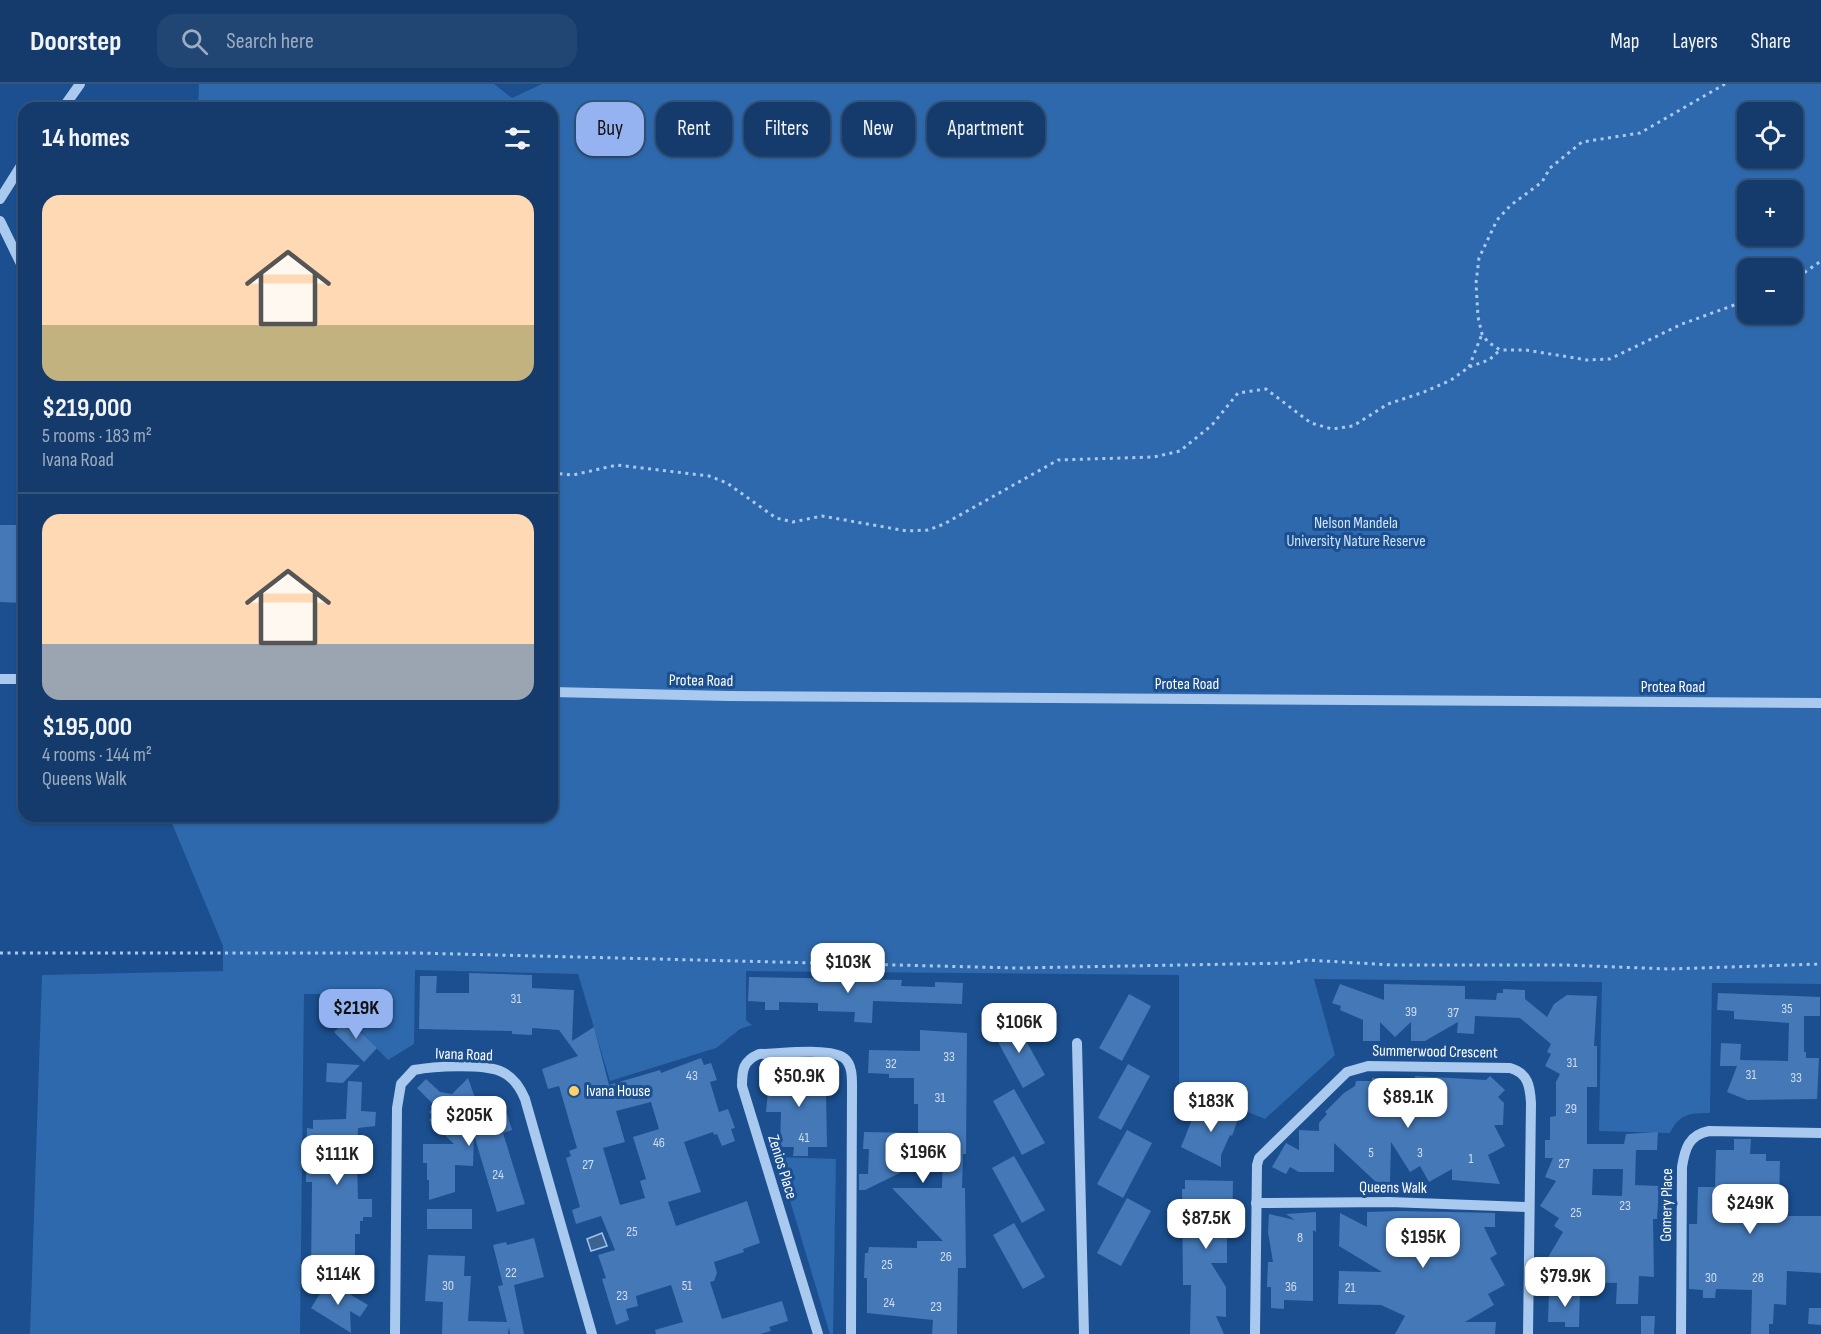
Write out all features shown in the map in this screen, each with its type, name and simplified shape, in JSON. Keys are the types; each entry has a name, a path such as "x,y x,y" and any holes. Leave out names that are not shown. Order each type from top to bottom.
{"street":[{"path":"67,102 80,84"},
{"path":"0,199 18,170"},
{"path":"0,221 18,258"},
{"path":"0,679 18,679"},
{"name":"Protea Road","path":"558,692 728,696 1821,704"},
{"path":"1077,1043 1084,1334"},
{"name":"Zenios Place","path":"818,1334 742,1086 743,1066 750,1058 759,1054 833,1052 844,1058 849,1065 852,1090 851,1334"},
{"name":"Summerwood Crescent","path":"1255,1334 1257,1165 1265,1150 1347,1072 1368,1065 1510,1068 1520,1071 1530,1087 1528,1334"},
{"name":"Ivana Road","path":"395,1334 397,1108 401,1084 414,1070 481,1068 500,1071 514,1080 525,1099 592,1334"},
{"name":"Gomery Place","path":"1681,1334 1682,1167 1687,1144 1694,1136 1709,1131 1821,1133"},
{"name":"Queens Walk","path":"1256,1203 1389,1202 1529,1207"}],"path":[{"path":"1469,367 1482,334 1476,283 1479,258 1497,220 1511,205 1542,182 1550,168 1582,142 1640,132 1725,84"},
{"path":"1803,273 1821,261"},
{"path":"1482,334 1488,342 1500,350 1526,350 1587,360 1610,358 1682,324 1737,304"},
{"path":"558,474 573,475 617,465 709,476 726,483 776,518 793,522 822,516 907,531 928,530 944,524 1058,460 1154,457 1180,451 1212,425 1238,393 1266,389 1311,423 1332,429 1353,426 1388,404 1424,392 1469,367 1489,360 1500,350"},
{"path":"0,953 416,953 1016,968 1291,963 1307,960 1669,969 1821,964"}],"green space":[{"name":"Nelson Mandela University Nature Reserve","path":"199,84 494,84 512,98 542,84 1821,84 1821,984 1712,983 1710,1113 1697,1113 1681,1118 1670,1133 1599,1131 1602,982 1314,979 1335,1055 1265,1119 1179,1084 1179,975 746,971 746,1020 752,1025 740,1029 716,1048 610,1081 578,974 415,970 414,1044 388,1060 330,1001 319,994 304,994 300,1334 30,1334 42,975 223,971 223,946 171,822 558,822 558,102 198,102"},
{"path":"777,1157 836,1159 833,1334 830,1334"}],"shaded area":[{"path":"602,1233 607,1246 591,1251 587,1239"}],"building":[{"path":"0,525 18,525 18,603 0,602"},
{"path":"469,973 532,975 532,988 574,990 572,1041 594,1027 609,1085 660,1070 661,1073 701,1058 704,1065 711,1063 717,1080 710,1082 719,1112 728,1109 735,1128 731,1129 735,1141 722,1146 717,1134 714,1135 713,1132 684,1142 701,1192 668,1202 676,1226 747,1201 760,1243 743,1249 744,1252 714,1262 717,1273 714,1281 710,1282 722,1319 782,1301 788,1321 769,1327 771,1331 760,1334 656,1334 655,1330 683,1322 671,1285 636,1296 638,1306 626,1309 629,1320 616,1325 602,1279 606,1278 598,1255 615,1250 601,1216 576,1224 572,1210 580,1207 566,1158 571,1156 569,1151 577,1148 559,1086 548,1089 542,1069 578,1056 559,1030 532,1028 532,1035 512,1034 512,1031 419,1029 420,976 437,976 436,993 469,993","holes":["651,1102 659,1129 633,1137 646,1179 640,1181 645,1198 620,1205 603,1148 625,1142 616,1111"]},
{"path":"749,977 902,980 901,986 935,987 935,982 963,983 962,1004 873,1001 872,1023 854,1022 855,1012 818,1011 818,1003 779,1002 779,1010 765,1010 765,1002 748,1001"},
{"path":"1340,984 1384,1000 1384,984 1465,986 1465,999 1496,1000 1497,993 1503,993 1503,989 1525,990 1525,999 1547,1017 1554,1004 1567,995 1597,996 1594,1046 1597,1046 1597,1087 1587,1087 1587,1144 1624,1144 1626,1134 1658,1132 1657,1150 1636,1150 1635,1185 1659,1186 1657,1219 1653,1219 1654,1277 1639,1276 1638,1304 1616,1304 1617,1283 1580,1282 1580,1288 1553,1272 1558,1265 1547,1259 1563,1232 1554,1226 1559,1218 1540,1206 1556,1181 1545,1177 1553,1158 1545,1158 1545,1140 1550,1140 1550,1117 1556,1116 1556,1082 1560,1074 1545,1066 1551,1054 1547,1052 1551,1044 1520,1018 1475,1016 1474,1034 1457,1033 1458,1022 1425,1041 1411,1041 1411,1022 1395,1037 1380,1022 1380,1041 1363,1041 1363,1020 1340,1010 1341,1006 1332,1003","holes":["1593,1169 1623,1169 1622,1196 1592,1195"]},
{"path":"1718,993 1820,997 1820,1016 1804,1016 1806,1058 1819,1058 1817,1099 1747,1100 1727,1092 1737,1066 1720,1066 1721,1043 1741,1044 1740,1060 1788,1061 1789,1023 1734,1019 1734,1011 1717,1010"},
{"path":"1129,994 1151,1006 1122,1061 1099,1048"},
{"path":"347,1019 377,1048 364,1062 334,1032"},
{"path":"1015,1021 1045,1075 1023,1088 993,1033"},
{"path":"920,1030 967,1033 966,1154 963,1154 962,1188 965,1188 966,1268 958,1268 957,1334 932,1334 933,1320 867,1313 867,1278 864,1278 865,1253 868,1253 869,1247 917,1248 917,1241 943,1241 892,1188 942,1188 943,1152 865,1190 859,1190 859,1174 868,1174 869,1149 863,1149 864,1132 918,1133 918,1104 914,1104 914,1078 889,1078 889,1074 868,1073 869,1050 920,1051"},
{"path":"327,1063 360,1065 343,1083 326,1082"},
{"path":"1128,1064 1150,1076 1121,1130 1098,1118"},
{"path":"770,1068 822,1069 822,1089 826,1089 827,1147 808,1147 808,1156 793,1156 794,1147 780,1147 781,1112 766,1112"},
{"path":"1415,1076 1486,1080 1490,1076 1505,1090 1498,1097 1504,1103 1503,1125 1494,1125 1505,1146 1488,1155 1500,1184 1452,1180 1452,1169 1429,1182 1420,1166 1410,1172 1391,1142 1390,1182 1376,1182 1334,1143 1334,1172 1299,1172 1290,1167 1286,1174 1272,1167 1286,1143 1299,1150 1299,1130 1319,1131 1319,1123 1327,1114 1325,1112 1344,1093 1355,1086 1356,1081 1372,1081 1372,1078 1415,1079"},
{"path":"468,1078 475,1098 468,1105 482,1121 507,1114 512,1130 503,1133 525,1204 497,1212 474,1135 473,1166 455,1165 455,1192 429,1200 429,1180 427,1180 427,1163 423,1163 423,1144 454,1144 429,1120 433,1116 429,1112 435,1106 417,1088 426,1079 440,1092 452,1094"},
{"path":"348,1081 362,1082 361,1111 376,1112 375,1126 358,1128 358,1199 372,1199 372,1217 363,1217 363,1221 360,1221 360,1234 355,1234 355,1271 311,1271 312,1182 306,1182 307,1128 313,1129 313,1120 346,1119"},
{"path":"1014,1089 1045,1143 1022,1155 993,1101"},
{"path":"1223,1102 1241,1110 1232,1136 1230,1135 1221,1155 1221,1167 1181,1147 1195,1112 1214,1117"},
{"path":"1127,1130 1152,1143 1123,1198 1097,1184"},
{"path":"1734,1139 1751,1139 1750,1154 1766,1154 1766,1161 1780,1161 1779,1202 1787,1203 1788,1216 1821,1216 1821,1273 1787,1271 1786,1305 1774,1304 1773,1324 1769,1324 1769,1334 1751,1334 1752,1290 1716,1289 1715,1298 1703,1298 1703,1290 1689,1289 1689,1224 1697,1224 1698,1187 1715,1187 1716,1150 1734,1150"},
{"path":"1014,1156 1045,1210 1022,1223 992,1168"},
{"path":"1185,1180 1233,1181 1232,1234 1227,1234 1227,1263 1211,1263 1226,1287 1226,1317 1216,1316 1224,1334 1190,1334 1191,1285 1183,1285 1182,1189 1185,1189"},
{"path":"1127,1198 1151,1211 1121,1266 1097,1253"},
{"path":"427,1209 472,1209 472,1229 427,1229"},
{"path":"1316,1212 1316,1232 1313,1230 1313,1301 1284,1300 1284,1309 1271,1308 1271,1287 1267,1287 1268,1262 1273,1262 1268,1232 1269,1214 1295,1220 1286,1214"},
{"path":"1367,1212 1495,1213 1495,1227 1484,1227 1497,1254 1490,1258 1505,1285 1488,1294 1494,1305 1465,1322 1496,1322 1495,1334 1395,1334 1405,1316 1381,1305 1338,1304 1339,1271 1382,1272 1339,1246 1340,1213 1367,1227"},
{"path":"1014,1223 1045,1277 1023,1289 993,1235"},
{"path":"534,1238 544,1277 514,1285 524,1334 510,1334 509,1327 508,1334 442,1334 443,1302 425,1301 428,1255 465,1256 464,1276 471,1276 468,1321 507,1322 498,1286 503,1285 493,1245 506,1242 507,1245"},
{"path":"328,1281 368,1305 360,1317 350,1311 351,1333 311,1308"},
{"path":"1549,1291 1580,1292 1579,1327 1565,1327 1565,1322 1548,1322"},
{"path":"1809,1308 1821,1308 1821,1325 1808,1324"},
{"path":"1641,1316 1655,1316 1654,1334 1641,1334"}],"place":[{"name":"Ivana House","path":"574,1091"}]}
